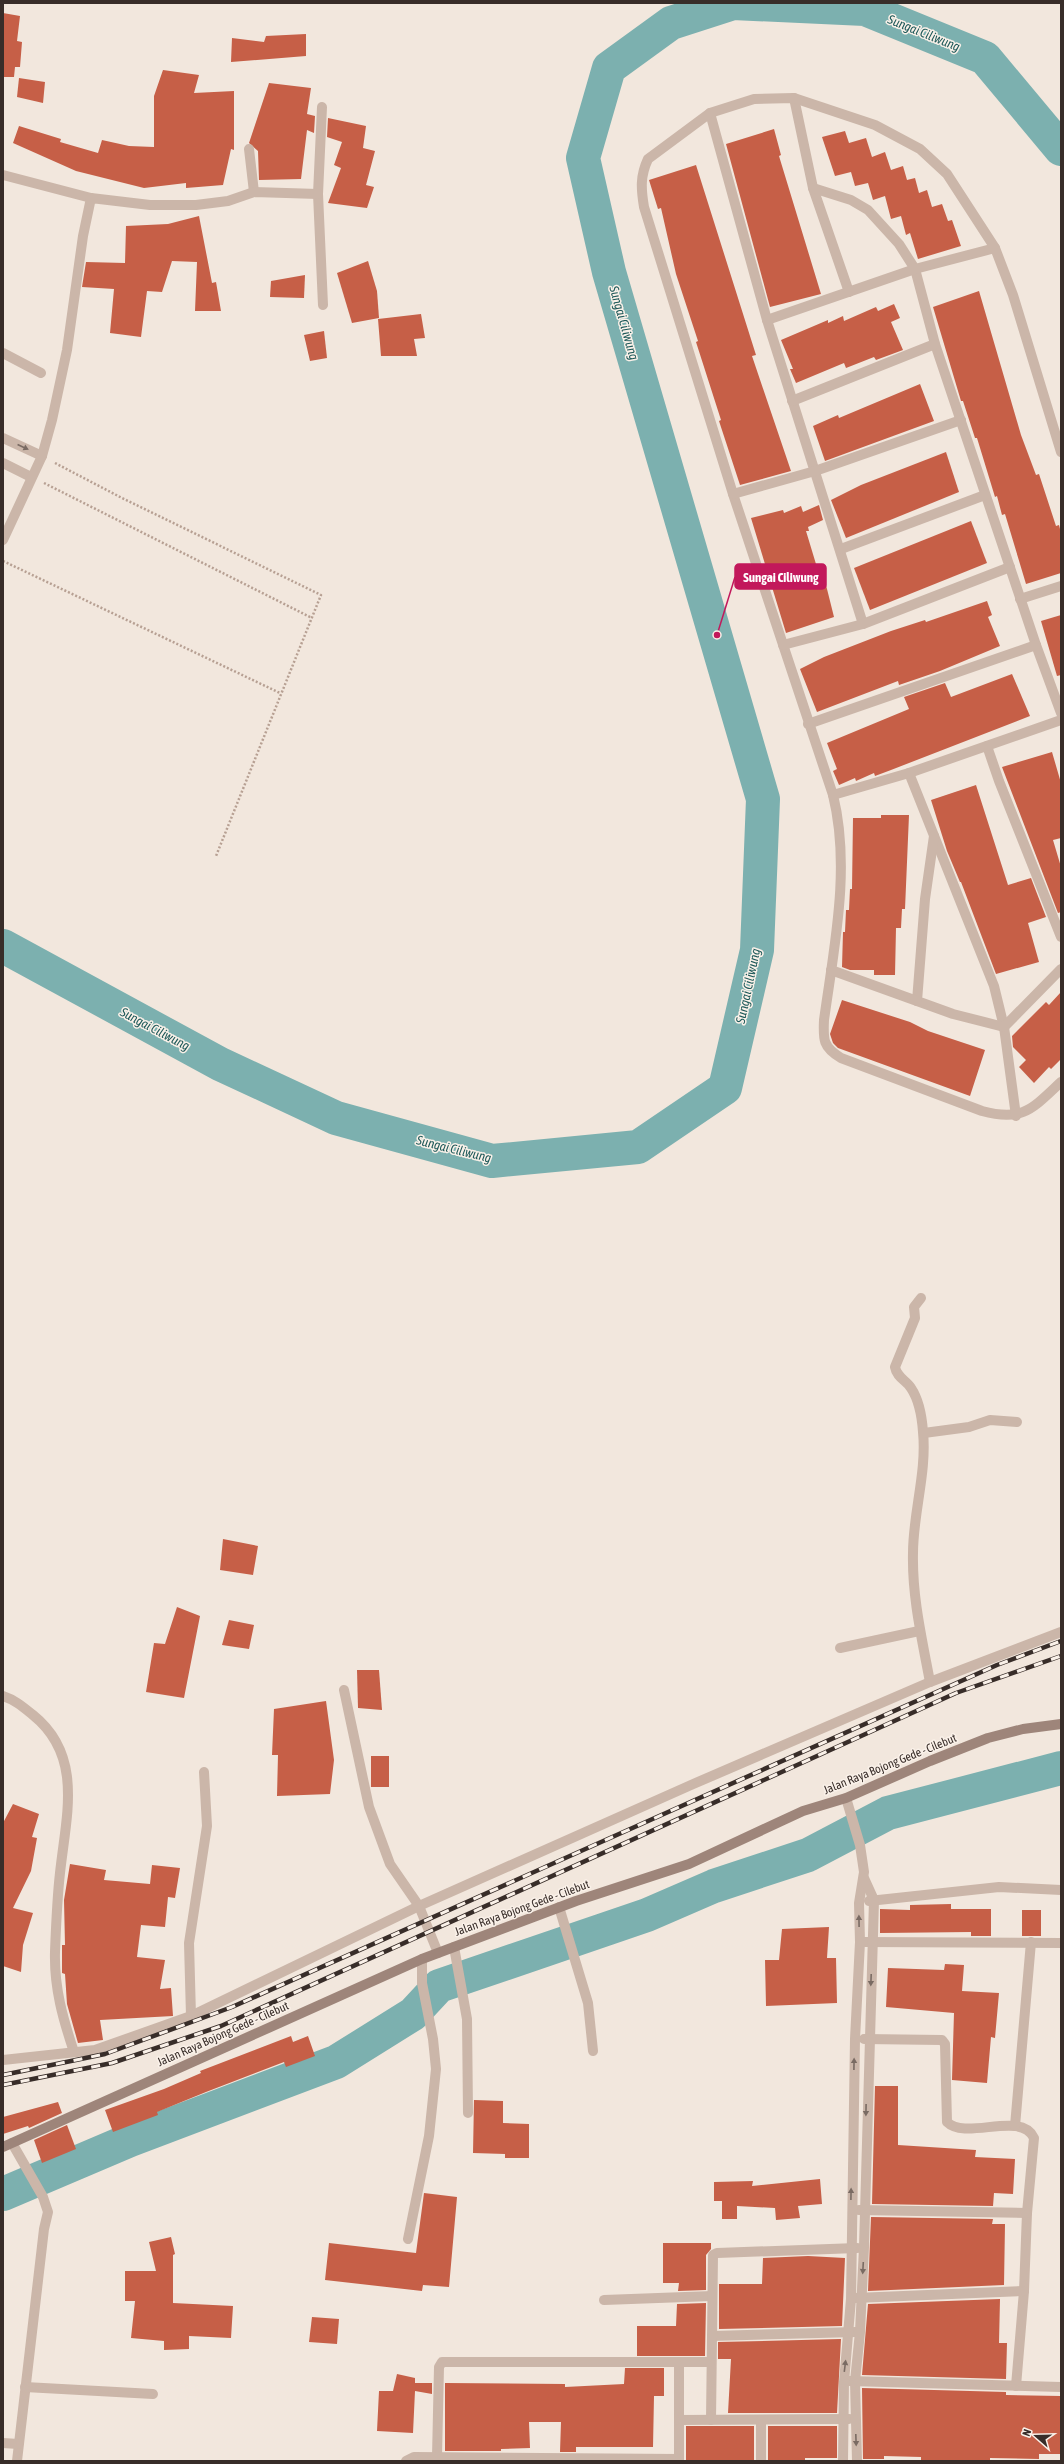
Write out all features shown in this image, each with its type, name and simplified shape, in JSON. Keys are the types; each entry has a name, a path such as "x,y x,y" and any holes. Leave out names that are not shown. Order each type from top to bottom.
{"main road":[{"name":"Jalan Raya Bojong Gede - Cilebut","path":"10,2147 422,1959 560,1907 688,1864 803,1810 848,1803 930,1761 988,1738 1023,1729 1061,1724"}],"street":[{"path":"1061,452 1013,295 995,248 947,174 920,149 875,125 794,98 754,98 710,113 648,159 643,170 641,186 644,207 733,494 808,724 833,795 840,823 841,872 824,1026 824,1036 828,1050 841,1058 982,1111 1000,1116 1016,1116 1036,1105 1061,1082"},
{"path":"794,98 813,188 849,292"},
{"path":"322,107 318,194 323,305"},
{"path":"710,113 767,320 841,549 863,624"},
{"path":"250,150 254,192"},
{"path":"3,174 91,198 150,205 196,205 228,202 254,192 318,194"},
{"path":"813,188 851,200 868,210 899,244 915,269 935,344 1020,599 1061,713"},
{"path":"3,540 42,456 66,350 82,236 91,198"},
{"path":"767,320 915,269 995,248"},
{"path":"792,401 935,344"},
{"path":"3,353 41,373"},
{"path":"733,494 815,471 961,420"},
{"path":"3,438 42,456"},
{"path":"3,463 31,477"},
{"path":"841,549 985,495"},
{"path":"782,645 863,624 1010,567"},
{"path":"1020,599 1061,586"},
{"path":"808,724 1036,645"},
{"path":"833,795 909,773 1061,720"},
{"path":"987,746 999,781 1061,937"},
{"path":"909,773 935,834 994,986 1004,1027 1016,1116"},
{"path":"917,1001 925,899 935,834"},
{"path":"1004,1027 1061,969"},
{"path":"831,970 953,1014 1004,1027"},
{"path":"921,1298 914,1307 915,1318 895,1367 897,1375 910,1387 920,1409 924,1433 920,1496 913,1552 916,1612 930,1682"},
{"path":"924,1433 969,1427 990,1420 1017,1422"},
{"path":"840,1648 919,1631"},
{"path":"3,2060 96,2050 191,2016 419,1906 930,1682 1061,1632"},
{"path":"344,1690 369,1808 390,1864 419,1906 438,1953"},
{"path":"3,1696 14,1699 47,1725 62,1748 67,1771 67,1808 55,1953 56,1989 74,2052"},
{"path":"191,2016 189,1943 207,1826 204,1772"},
{"path":"843,2461 844,2382 849,2333 864,2247 874,1900 864,1878 860,1845 848,1803"},
{"path":"857,2461 855,2381 860,2332 852,2248 851,2211 855,2039 860,1942 859,1903 864,1878"},
{"path":"859,1903 874,1900 999,1887 1061,1890"},
{"path":"560,1907 588,2003 593,2051"},
{"path":"860,1942 1061,1943"},
{"path":"1015,2126 1031,1942"},
{"path":"454,1947 467,2019 468,2113"},
{"path":"408,2239 429,2136 436,2069 431,2027 422,1982 422,1959"},
{"path":"855,2039 942,2040 945,2044 946,2122 956,2128 1015,2126 1029,2130 1034,2138 1027,2213 1024,2291 1016,2386"},
{"path":"10,2147 43,2197 48,2212 44,2229 17,2461"},
{"path":"851,2211 1027,2213"},
{"path":"711,2420 710,2362 712,2336 712,2258 717,2252 864,2247"},
{"path":"856,2298 1024,2291"},
{"path":"604,2300 712,2296"},
{"path":"712,2336 860,2332"},
{"path":"437,2457 439,2367 442,2362 710,2362"},
{"path":"406,2461 411,2457 679,2460 678,2363"},
{"path":"844,2382 855,2381 1061,2387"},
{"path":"25,2387 153,2394"},
{"path":"679,2420 856,2418"},
{"path":"761,2420 761,2461"},
{"path":"3,2444 18,2444"}],"path":[{"path":"42,456 122,498 321,595 280,693 216,856"},
{"path":"31,477 312,618"},
{"path":"3,561 280,693"}],"building":[{"path":"3,13 20,16 17,41 22,42 20,67 15,67 14,77 3,77"},
{"path":"306,34 306,56 231,62 232,38 264,42 266,36"},
{"path":"163,70 199,75 194,93 234,91 234,150 231,149 223,185 186,188 186,183 144,188 76,171 13,143 19,126 61,139 60,142 98,153 102,140 129,146 154,147 154,96"},
{"path":"19,78 45,82 43,103 17,97"},
{"path":"269,83 311,88 307,114 315,116 314,133 307,130 301,179 259,180 258,151 249,143"},
{"path":"328,118 366,126 363,148 375,151 366,185 374,187 367,208 328,203 341,168 334,165 342,142 327,137"},
{"path":"774,129 781,155 779,156 821,294 770,307 726,144"},
{"path":"845,131 849,143 866,138 872,157 885,152 891,170 903,166 907,180 915,178 919,193 927,190 932,207 942,204 948,221 952,220 961,246 918,259 910,233 906,235 901,216 891,219 885,196 873,200 868,183 855,186 851,172 835,176 822,137"},
{"path":"696,165 756,355 752,356 791,471 740,485 719,421 721,420 696,342 698,341 676,274 661,208 658,209 649,180"},
{"path":"199,216 212,283 216,282 221,311 195,311 197,262 172,261 162,292 147,291 141,337 110,333 114,289 82,287 86,262 125,263 126,226 168,224"},
{"path":"368,261 377,291 379,318 352,323 337,273"},
{"path":"305,275 304,298 270,297 271,281"},
{"path":"979,291 1021,435 1036,475 1039,474 1056,526 1059,525 1061,533 1061,573 1026,584 1005,514 1002,515 977,438 975,438 963,401 961,401 933,307"},
{"path":"894,304 900,318 891,322 903,350 876,360 874,357 846,368 844,363 796,383 790,369 793,369 781,340 828,320 828,323 843,316 844,321 876,307 878,311"},
{"path":"421,314 425,338 414,339 417,356 381,356 378,319"},
{"path":"324,331 327,358 310,361 304,335"},
{"path":"920,384 934,421 825,461 813,426 838,415 839,418"},
{"path":"946,452 959,492 846,538 831,500 861,485"},
{"path":"819,505 823,520 808,527 809,531 806,531 819,574 823,573 834,617 786,633 751,518 783,510 784,513 801,506 803,512"},
{"path":"971,521 987,563 870,610 854,568"},
{"path":"987,601 992,615 988,617 1000,646 940,671 899,685 898,681 817,712 800,669 824,657 891,631 925,620 926,622"},
{"path":"1061,615 1061,675 1057,676 1041,621"},
{"path":"1012,674 1030,716 875,776 874,773 856,781 855,778 839,785 833,771 837,769 827,743 909,709 904,697 945,683 951,697"},
{"path":"1052,752 1061,783 1061,838 1053,840 1061,867 1061,912 1058,913 1002,767"},
{"path":"976,785 1008,885 1031,878 1046,917 1028,923 1039,962 996,974 961,882 947,851 931,800"},
{"path":"881,815 909,815 905,909 902,909 901,928 896,928 895,975 874,975 874,970 850,970 842,967 843,932 845,932 846,910 849,910 850,889 852,889 853,818 881,818"},
{"path":"1061,992 1061,1059 1051,1069 1049,1067 1034,1083 1019,1067 1026,1060 1013,1047 1012,1036 1046,1002 1049,1005"},
{"path":"842,1000 910,1022 928,1031 985,1050 970,1096 838,1048 833,1043 830,1034"},
{"path":"223,1539 258,1546 253,1575 220,1570"},
{"path":"177,1607 200,1616 184,1698 146,1692 154,1643 165,1644"},
{"path":"229,1620 254,1625 249,1649 222,1645"},
{"path":"357,1670 379,1670 382,1710 358,1708"},
{"path":"326,1701 334,1760 330,1794 277,1796 278,1755 272,1755 274,1709"},
{"path":"371,1756 389,1756 389,1787 371,1787"},
{"path":"13,1804 39,1814 32,1837 37,1838 31,1871 13,1908 33,1913 23,1945 21,1972 3,1966 3,1823"},
{"path":"70,1864 106,1870 104,1880 150,1884 152,1865 180,1868 175,1898 168,1897 165,1927 141,1925 137,1957 165,1960 160,1989 171,1988 173,2016 100,2020 103,2040 78,2043 67,2004 65,1974 62,1973 62,1945 65,1945 64,1900"},
{"path":"951,1904 951,1909 991,1909 991,1936 971,1936 971,1932 880,1933 880,1909 910,1910 910,1905"},
{"path":"1022,1910 1041,1910 1041,1936 1022,1936"},
{"path":"829,1927 827,1958 836,1958 837,2003 766,2006 765,1960 779,1960 782,1929"},
{"path":"945,1964 964,1965 962,1991 999,1993 995,2038 991,2037 987,2083 952,2080 954,2013 886,2007 888,1968 944,1970"},
{"path":"291,2036 293,2042 308,2036 315,2056 286,2067 284,2062 157,2112 158,2115 113,2132 105,2110 164,2089 201,2073 200,2071"},
{"path":"875,2086 898,2086 898,2145 976,2150 975,2157 1015,2159 1013,2194 994,2193 993,2206 872,2204"},
{"path":"474,2100 503,2101 503,2123 529,2124 529,2158 505,2158 505,2154 473,2153"},
{"path":"58,2102 62,2113 29,2128 28,2126 3,2134 3,2117"},
{"path":"67,2125 76,2149 42,2163 34,2140"},
{"path":"820,2179 822,2204 798,2206 800,2218 776,2220 775,2208 737,2206 737,2219 722,2219 722,2201 714,2201 714,2182 753,2181 752,2186"},
{"path":"424,2193 457,2197 449,2287 423,2285 422,2291 325,2280 329,2243 416,2253"},
{"path":"871,2217 993,2219 992,2224 1005,2224 1004,2285 868,2291"},
{"path":"171,2237 175,2254 173,2255 173,2303 233,2306 231,2338 189,2336 189,2349 164,2350 164,2341 131,2338 135,2301 125,2301 125,2271 156,2271 149,2242"},
{"path":"663,2243 711,2243 711,2249 706,2255 706,2290 678,2291 679,2283 663,2283"},
{"path":"808,2256 845,2258 842,2326 719,2329 719,2284 762,2284 763,2258"},
{"path":"1000,2299 999,2343 1007,2343 1006,2379 862,2375 868,2304"},
{"path":"706,2303 705,2356 637,2356 637,2326 676,2326 677,2304"},
{"path":"312,2317 339,2319 337,2344 309,2342"},
{"path":"841,2339 837,2413 728,2413 731,2359 718,2359 718,2342"},
{"path":"625,2368 664,2368 664,2396 654,2396 653,2447 576,2447 576,2452 560,2452 561,2422 529,2422 530,2448 501,2449 501,2451 445,2451 445,2383 565,2384 565,2387 624,2384"},
{"path":"397,2374 415,2378 415,2383 432,2383 432,2394 415,2391 413,2433 377,2431 379,2391 393,2391"},
{"path":"862,2388 1006,2392 1006,2395 1061,2396 1061,2454 1039,2454 1039,2459 990,2458 990,2461 921,2461 921,2457 884,2456 884,2459 863,2459"},
{"path":"686,2426 754,2426 754,2461 686,2461"},
{"path":"768,2426 837,2426 837,2458 805,2458 805,2461 768,2461"}],"waterway":[{"name":"Sungai Ciliwung","path":"3,946 220,1064 336,1118 492,1161 638,1147 725,1088 757,950 763,799 609,272 583,158 609,68 671,23 733,3 865,9 985,58 1061,149"},
{"path":"3,2194 130,2140 336,2062 413,2014 439,1986 647,1915 714,1886 808,1855 888,1813 1061,1768"}],"railway":[{"path":"3,2075 105,2054 232,2007 997,1665 1061,1641"},
{"path":"3,2085 112,2063 221,2026 956,1693 1061,1656"}],"place":[{"name":"Sungai Ciliwung","path":"717,635"}]}
